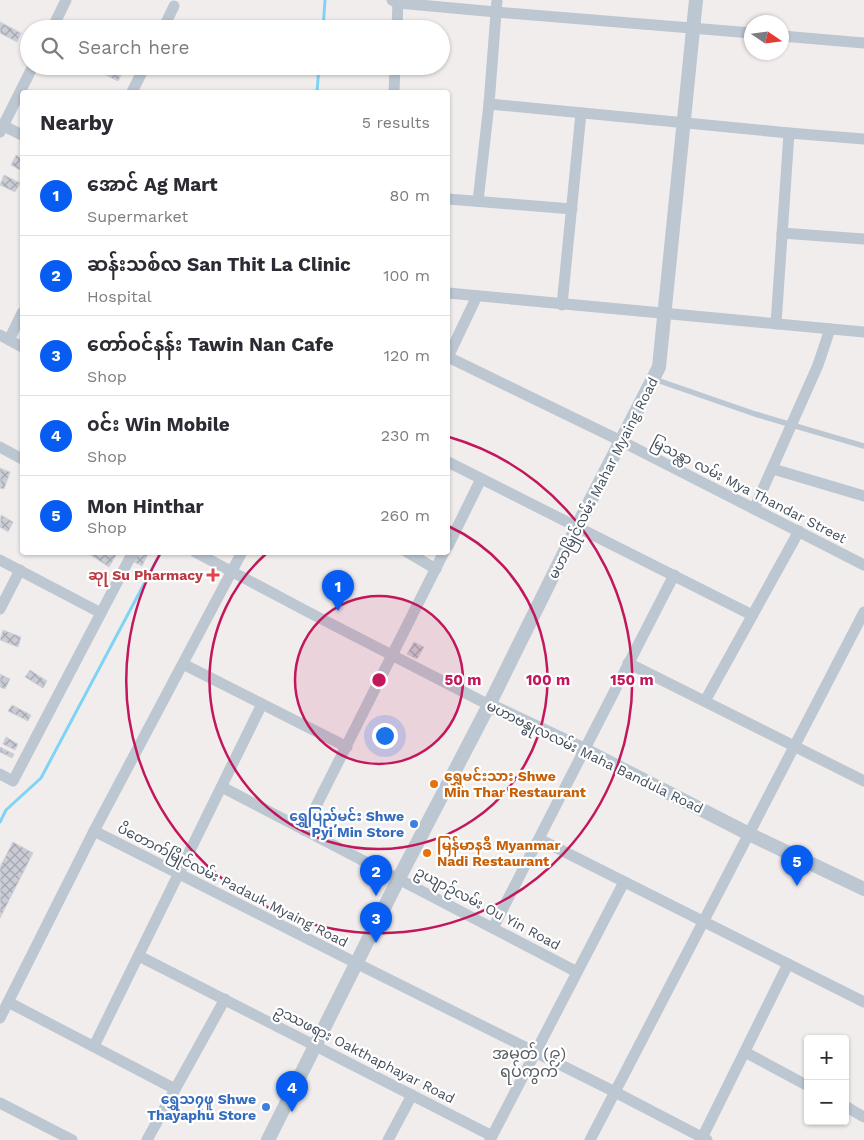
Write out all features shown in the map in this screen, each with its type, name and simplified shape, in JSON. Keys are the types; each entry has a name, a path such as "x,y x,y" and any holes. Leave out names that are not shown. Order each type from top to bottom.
{"street":[{"path":"56,20 66,0"},
{"path":"478,201 489,104 497,0"},
{"name":"မဟာမြိုင်လမ်း Mahar Myaing Road","path":"268,1140 659,367 696,0"},
{"path":"397,20 396,1 496,12 744,32"},
{"path":"167,20 174,6"},
{"path":"789,37 864,43"},
{"path":"20,90 28,75"},
{"path":"133,90 140,75"},
{"path":"394,90 395,75"},
{"path":"20,91 1,127 20,134"},
{"path":"489,104 864,139"},
{"path":"562,304 581,113"},
{"path":"776,324 789,133"},
{"path":"450,199 572,209"},
{"path":"782,233 864,239"},
{"path":"450,293 864,332"},
{"path":"450,353 477,296"},
{"path":"20,316 4,338 20,347"},
{"path":"754,509 818,365 830,329"},
{"name":"မြသန္လာ လမ်း Mya Thandar Street","path":"450,358 621,441 864,565"},
{"path":"0,446 20,458"},
{"path":"450,463 752,614"},
{"path":"772,469 864,496"},
{"path":"450,542 481,478"},
{"path":"705,702 799,532"},
{"path":"0,774 12,781 131,555"},
{"name":"မဟာဗန္ဓုလလမ်း Maha Bandula Road","path":"201,555 489,705 864,889"},
{"path":"0,1018 94,831 240,555"},
{"path":"412,555 436,569"},
{"path":"304,830 443,555"},
{"path":"0,560 101,613"},
{"path":"0,609 20,570"},
{"path":"493,928 674,575"},
{"path":"590,1140 864,612"},
{"path":"628,663 864,781"},
{"path":"183,664 347,746"},
{"path":"94,1046 262,704"},
{"name":"ဥယျာဉ်လမ်း Ou Yin Road","path":"222,787 577,972"},
{"name":"ပိတောက်မြိုင်လမ်း Padauk Myaing Road","path":"94,831 615,1092 703,1139"},
{"path":"539,839 864,1002"},
{"path":"491,1138 624,882"},
{"name":"ဥဿဖရား Oakthaphayar Road","path":"139,956 412,1095 491,1138"},
{"path":"703,1139 788,964"},
{"path":"147,1140 224,999"},
{"path":"8,1002 175,1089"},
{"path":"745,1052 804,1084"},
{"path":"388,1140 412,1095"},
{"path":"0,1103 72,1140"},
{"path":"849,1108 864,1116"}],"lane":[{"path":"653,379 756,414 864,446"}],"building":[{"path":"0,22 20,32 20,35 17,42 0,33"},
{"path":"106,75 121,75 118,81"},
{"path":"16,155 20,158 20,170 11,165"},
{"path":"4,175 20,183 15,192 0,185"},
{"path":"0,468 10,472 4,489 0,488"},
{"path":"1,515 13,522 8,532 0,527"},
{"path":"91,555 116,555 109,567"},
{"path":"137,555 148,555 142,566 134,562"},
{"path":"3,630 21,637 18,647 0,640"},
{"path":"414,642 424,647 417,659 407,654"},
{"path":"30,670 47,681 43,688 25,677"},
{"path":"0,674 10,679 5,689 0,687"},
{"path":"12,705 31,715 28,721 8,711"},
{"path":"6,737 18,744 15,750 3,744"},
{"path":"0,747 14,754 12,758 0,752"},
{"path":"13,842 33,853 0,918 0,867"}],"waterway":[{"path":"324,20 325,0"},
{"path":"317,90 318,75"},
{"path":"0,822 6,810 41,778 159,555"}],"place":[{"name":"ဆုု Su Pharmacy","path":"213,575"},
{"name":"အောင် Ag Mart","path":"338,611"},
{"name":"ရွှေမင်းသား Shwe Min Thar Restaurant","path":"434,784"},
{"name":"ရွှေပြည်မင်း Shwe Pyi Min Store","path":"414,824"},
{"name":"မြန်မာနဒီ Myanmar Nadi Restaurant","path":"427,853"},
{"name":"Mon Hinthar","path":"797,886"},
{"name":"ဆန်းသစ်လ San Thit La Clinic","path":"376,896"},
{"name":"တော်ဝင်နန်း Tawin Nan Cafe","path":"376,943"},
{"name":"ရွှေသ၇ဖူ Shwe Thayaphu Store","path":"266,1107"},
{"name":"၀င်း Win Mobile","path":"292,1112"}],"district":[{"name":"အမှတ် (၉) ရပ်ကွက်","path":"529,1062"}]}
